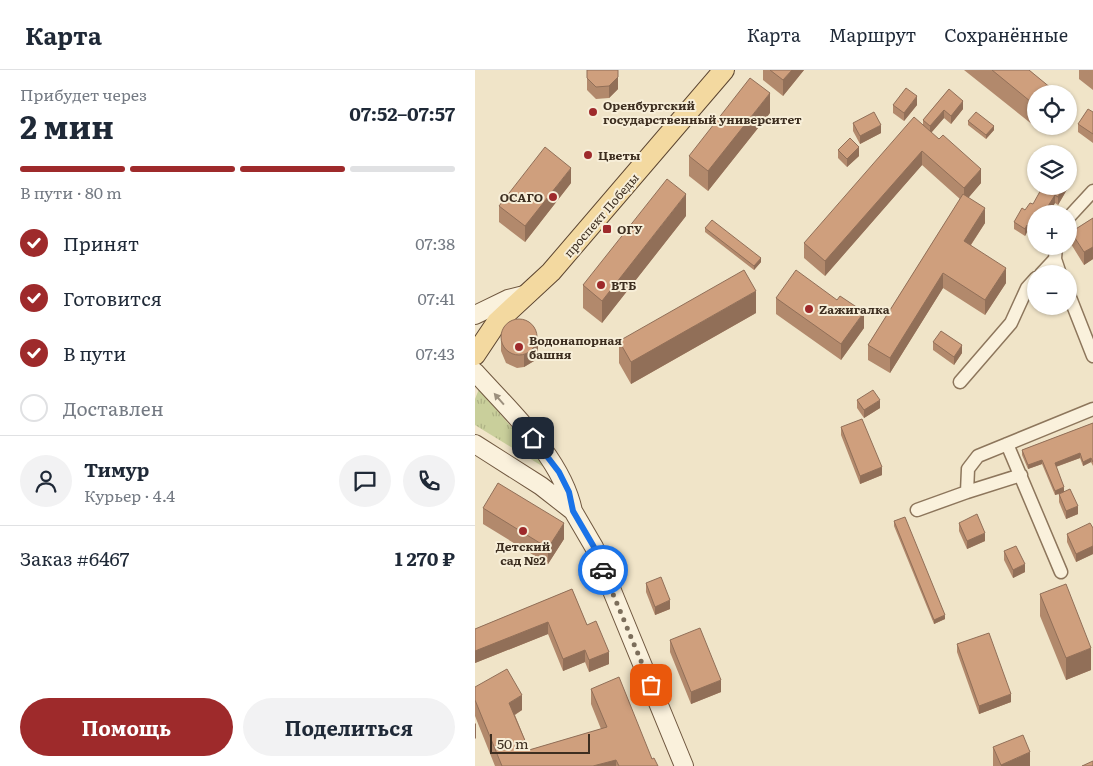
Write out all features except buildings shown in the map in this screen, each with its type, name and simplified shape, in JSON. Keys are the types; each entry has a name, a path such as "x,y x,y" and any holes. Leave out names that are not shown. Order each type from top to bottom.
{"main road":[{"name":"проспект Победы","path":"475,355 487,334 497,322 551,272 724,70"},
{"path":"475,315 508,299 529,294"},
{"path":"475,372 546,453 559,472 569,492 573,511 594,547 684,766"},
{"path":"475,444 535,482 573,511"}],"street":[{"path":"1077,208 1093,191"},
{"path":"1056,255 1057,265"},
{"path":"1049,265 1055,259"},
{"path":"960,382 1011,322 1027,288"},
{"path":"1077,315 1093,356"},
{"path":"967,492 968,469 978,456 1093,409"},
{"path":"1007,444 1061,572"},
{"path":"917,510 1021,475"}],"green space":[{"path":"479,389 547,469 475,425 475,399"}],"way so far":[{"path":"603,570 651,685"}],"place":[{"name":"Оренбургский государственный университет","path":"593,112"},
{"name":"Цветы","path":"588,155"},
{"name":"ОСАГО","path":"553,197"},
{"name":"ОГУ","path":"607,229"},
{"name":"ВТБ","path":"601,285"},
{"name":"Zажигалка","path":"809,309"},
{"name":"Водонапорная башня","path":"519,347"},
{"name":"Детский сад №2","path":"523,531"}],"route":[{"path":"533,438 559,472 569,492 573,511 594,547 603,570"}]}
